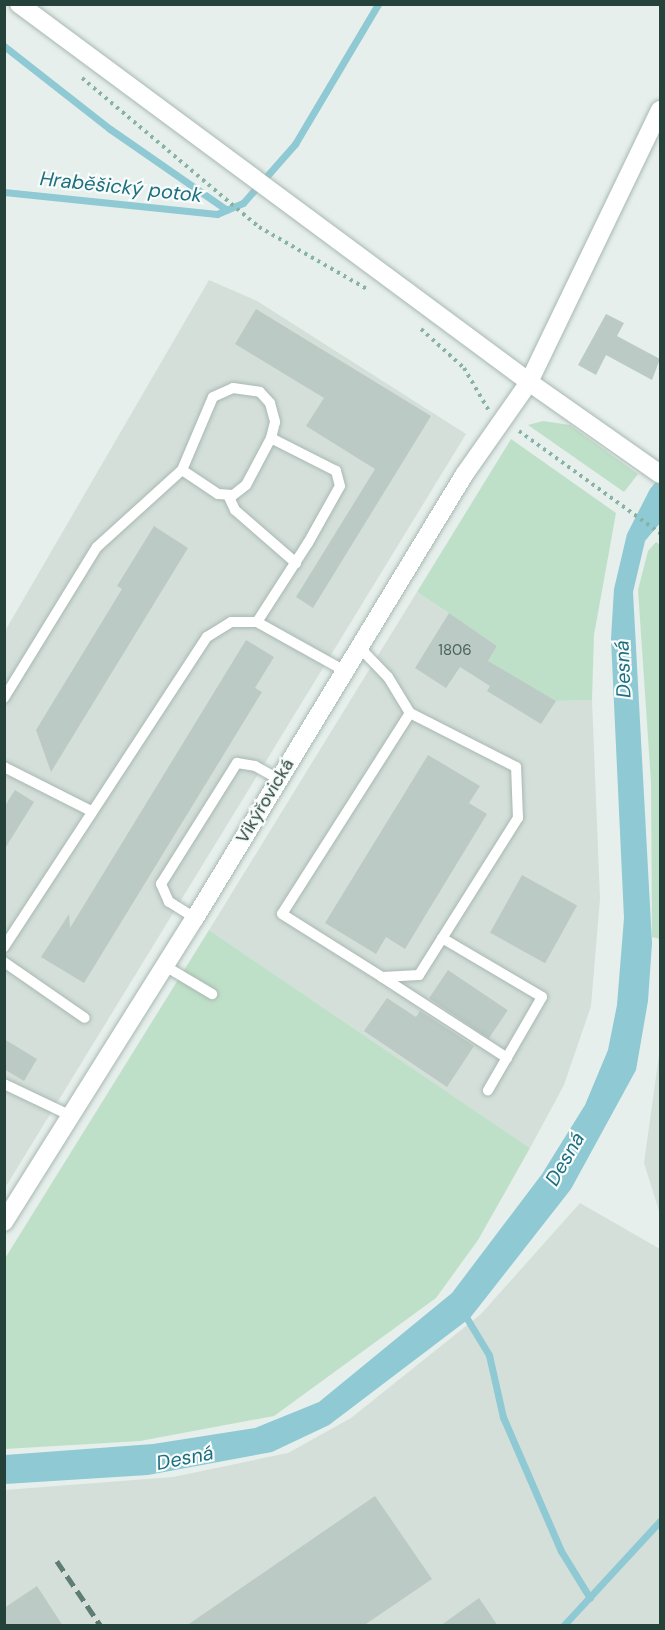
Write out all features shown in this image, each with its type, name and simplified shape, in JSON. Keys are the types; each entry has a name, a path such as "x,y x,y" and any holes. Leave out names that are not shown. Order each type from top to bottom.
{"street":[{"path":"19,4 529,382 660,474"},
{"name":"Vikýřovická","path":"4,1222 195,918 464,475 529,382 660,110"}],"lane":[{"path":"4,698 97,547 182,470 213,397 233,388 260,392 270,403 275,422 271,438 246,485 233,495 218,494 182,470"},
{"path":"257,622 296,563 340,486 336,471 271,438"},
{"path":"228,495 248,522 296,563"},
{"path":"4,947 207,637 231,622 257,622 345,671"},
{"path":"359,647 388,677 410,713 516,767 518,818 419,975 382,977"},
{"path":"410,713 282,914 507,1059"},
{"path":"195,918 163,895 161,884 237,763 255,766 278,779"},
{"path":"4,767 91,811"},
{"path":"442,938 542,997 488,1090"},
{"path":"4,962 85,1018"},
{"path":"165,966 212,994"},
{"path":"4,1084 71,1116"}],"path":[{"path":"73,70 248,217 376,295"},
{"path":"412,322 455,359 480,401 660,533"}],"shaded area":[{"path":"209,280 257,301 466,434 5,1188 5,631"},
{"path":"417,592 497,647 496,668 556,701 592,700 600,899 591,1006 564,1085 530,1148 209,930"},
{"path":"660,1048 660,1214 644,1163"},
{"path":"580,1203 660,1249 660,1625 5,1626 5,1490 173,1477 288,1453 351,1418 481,1314"}],"green space":[{"path":"543,421 570,425 638,474 624,492 528,425"},
{"path":"511,439 616,513 594,635 592,700 556,701 497,668 488,662 497,646 417,592"},
{"path":"656,542 660,545 660,939 652,937 651,782 638,590 648,551"},
{"path":"209,930 530,1148 478,1240 436,1298 274,1416 140,1441 5,1449 4,1260"}],"water":[{"name":"Desná","path":"660,477 660,523 645,541 633,592 652,943 648,1001 636,1070 571,1189 470,1318 329,1425 272,1452 148,1475 5,1484 5,1455 153,1444 255,1428 319,1402 452,1293 542,1174 585,1105 608,1050 617,1005 624,918 611,639 614,589 627,534 650,489"}],"building":[{"path":"256,309 431,416 313,608 296,597 375,469 306,426 324,398 235,344"},
{"path":"606,314 624,323 617,336 660,359 652,380 606,355 596,375 578,365"},
{"path":"154,526 188,548 51,772 36,730 122,589 117,586"},
{"path":"449,613 497,646 488,661 556,701 541,724 487,691 490,686 460,667 446,688 415,668"},
{"path":"246,640 274,657 255,688 262,692 84,983 41,957 69,914 70,928"},
{"path":"428,755 480,786 469,803 487,814 405,949 386,937 376,954 325,923"},
{"path":"15,790 34,802 4,850 4,807"},
{"path":"522,875 577,906 545,963 490,933"},
{"path":"448,970 508,1010 489,1038 429,998"},
{"path":"387,998 416,1017 420,1011 474,1046 447,1087 364,1031"},
{"path":"4,1039 37,1059 24,1081 4,1069"},
{"path":"375,1496 432,1579 363,1626 186,1626"},
{"path":"37,1586 63,1626 4,1626 4,1608"},
{"path":"479,1598 498,1626 440,1626"}],"waterway":[{"name":"Hraběšický potok","path":"4,192 217,214 243,203 295,144 378,4"},
{"path":"4,46 110,129 227,210"},
{"path":"463,1312 489,1355 503,1417 561,1551 590,1598"},
{"path":"563,1626 660,1521"}],"railway":[{"path":"57,1561 101,1626"}]}
